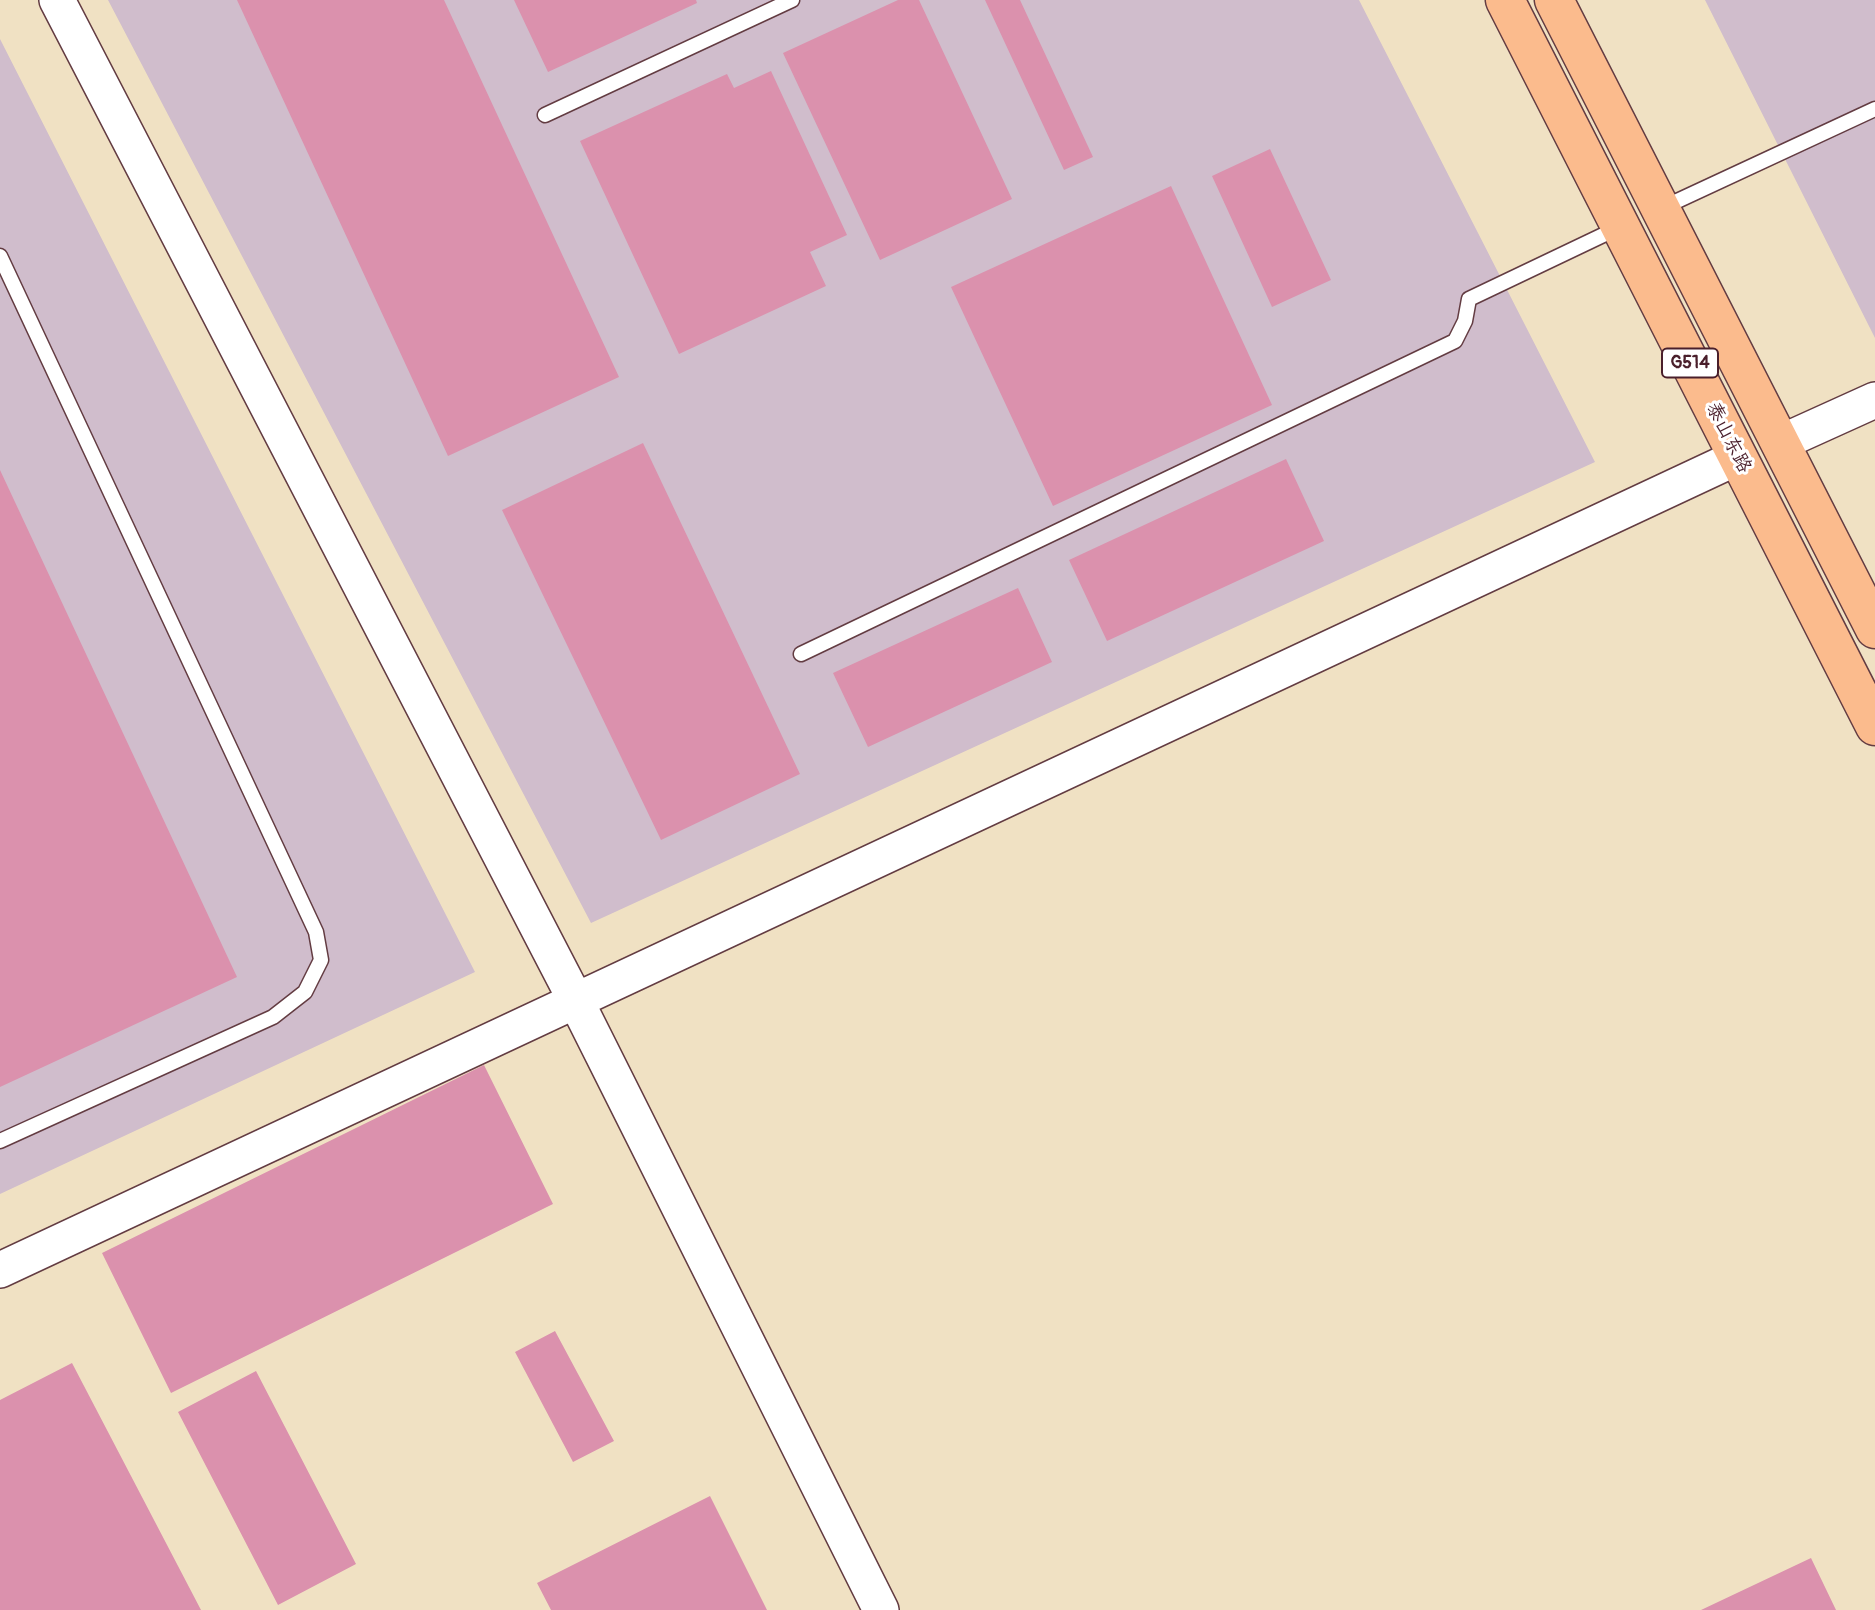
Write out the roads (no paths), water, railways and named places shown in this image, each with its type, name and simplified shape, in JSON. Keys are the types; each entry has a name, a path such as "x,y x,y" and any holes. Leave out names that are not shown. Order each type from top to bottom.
{"highway":[{"name":"泰山东路","path":"1505,0 1875,726"},
{"name":"G514","path":"1554,0 1875,629"}],"street":[{"path":"57,0 576,1001 881,1610"},
{"path":"1780,443 1875,400"},
{"path":"0,1270 1738,457"}],"lane":[{"path":"545,115 792,0"},
{"path":"1661,209 1875,109"},
{"path":"801,654 1455,341 1465,321 1469,299 1621,227"},
{"path":"0,1141 273,1017 305,992 321,960 316,932 1,262"}]}
